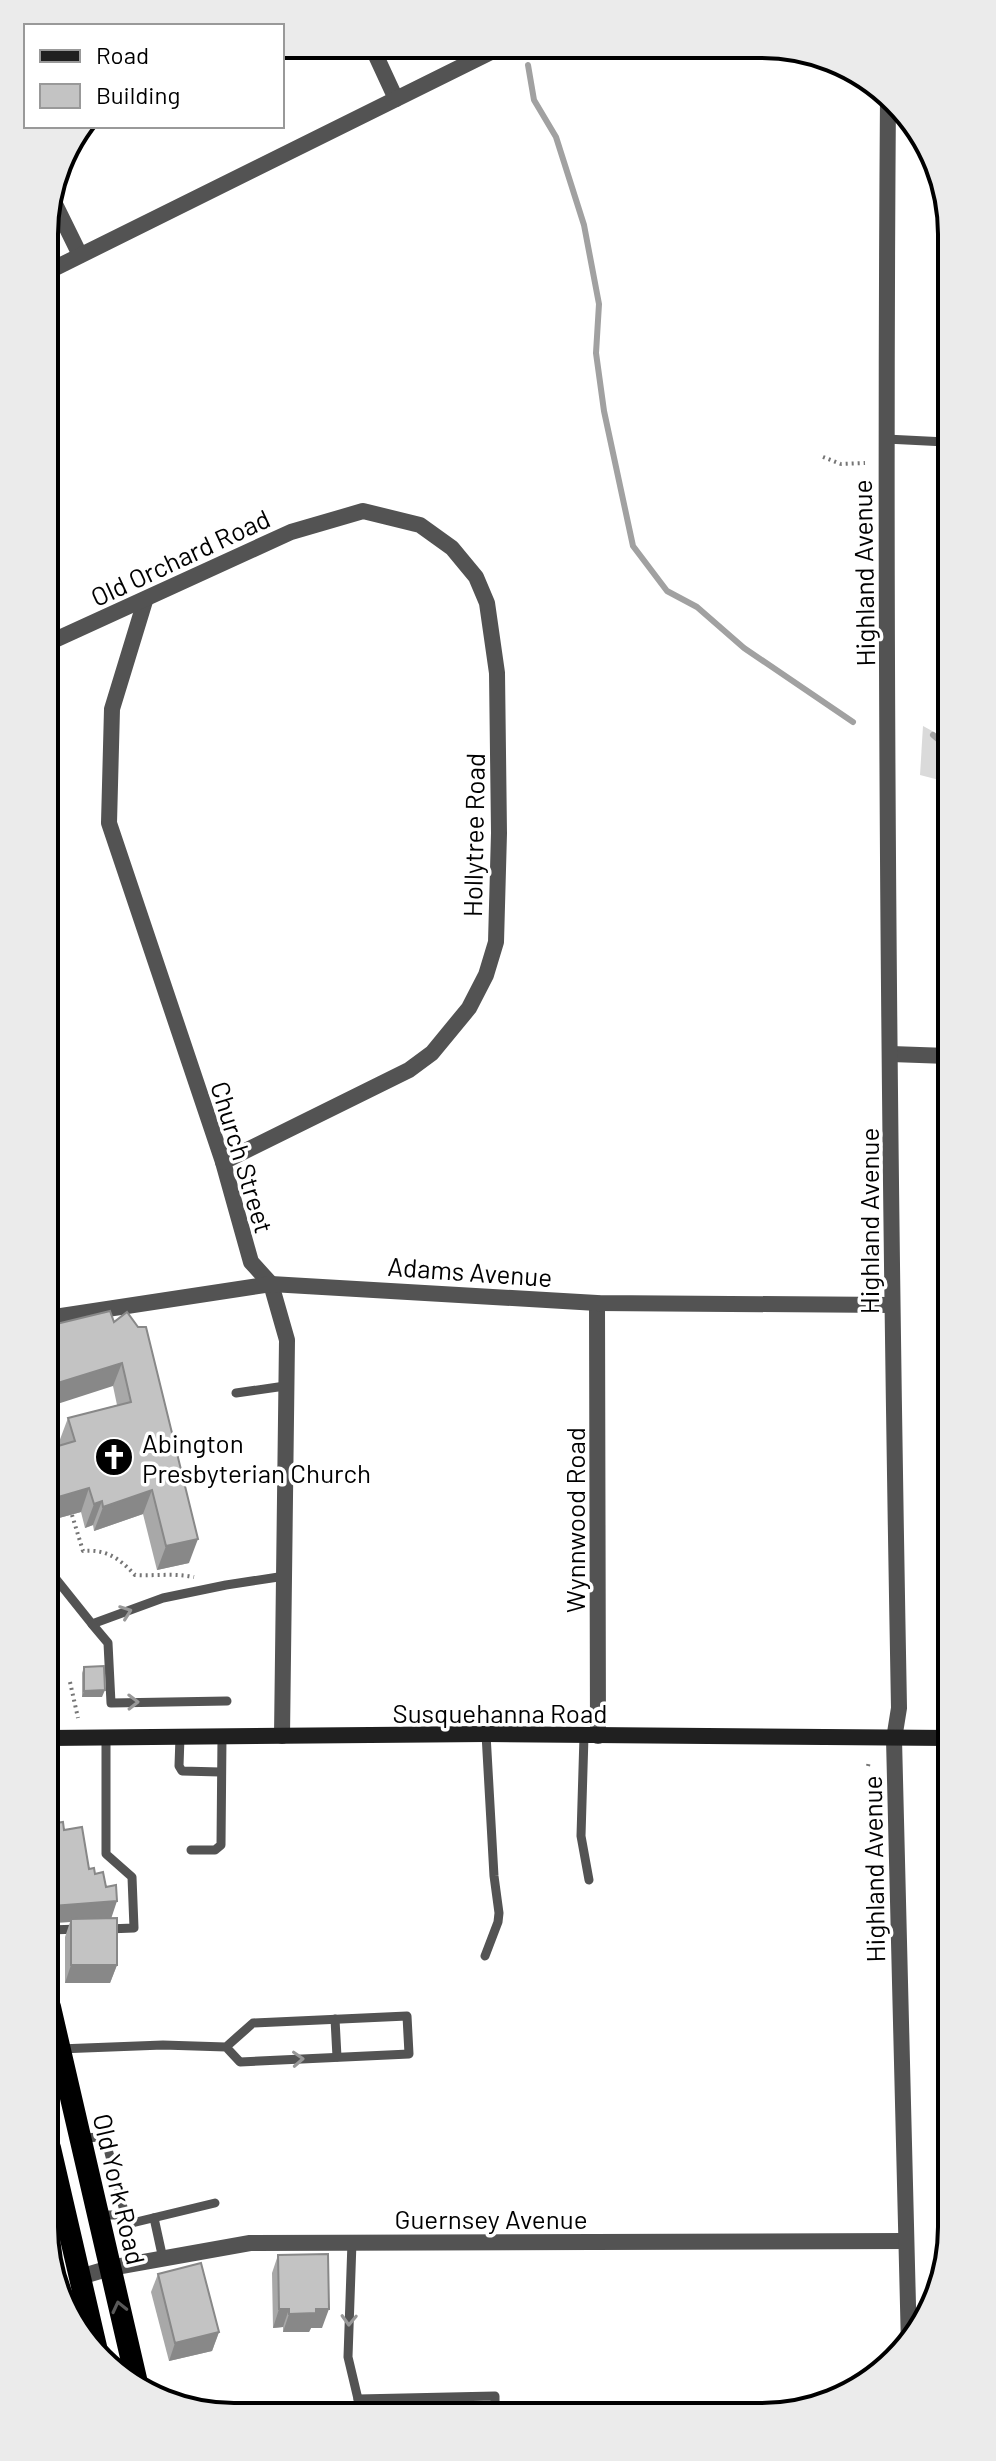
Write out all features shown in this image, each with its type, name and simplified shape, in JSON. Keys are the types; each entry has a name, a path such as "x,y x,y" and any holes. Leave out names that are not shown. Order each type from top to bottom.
{"highway":[{"name":"Old York Road","path":"58,2044 134,2372"},
{"path":"58,2183 92,2331"}],"main road":[{"name":"Susquehanna Road","path":"58,1738 486,1734 938,1738"}],"street":[{"path":"377,58 396,99"},
{"path":"58,266 479,58"},
{"name":"Highland Avenue","path":"888,112 885,439 892,1305 899,1708 894,1739 908,2324"},
{"path":"59,213 80,255"},
{"name":"Hollytree Road","path":"223,1162 382,1085 432,1053 469,1008 486,975 496,942 499,833 497,673 487,603 476,577 452,548 420,525 377,514 363,511 291,532"},
{"name":"Old Orchard Road","path":"58,639 291,532"},
{"name":"Church Street","path":"145,601 112,709 109,823 223,1162 251,1262 271,1284 287,1340 282,1736"},
{"path":"891,1054 938,1056"},
{"name":"Adams Avenue","path":"58,1316 271,1284 597,1303 892,1305"},
{"name":"Wynnwood Road","path":"591,1736 597,1303"},
{"name":"Guernsey Avenue","path":"80,2277 110,2268 250,2243 906,2241"}],"lane":[{"path":"885,439 938,442"},
{"path":"236,1393 285,1386"},
{"path":"92,1624 163,1598 285,1576"},
{"path":"58,1582 108,1643 111,1703 227,1701"},
{"path":"485,1956 499,1913 486,1734"},
{"path":"589,1880 581,1836 591,1736"},
{"path":"180,1737 179,1766 182,1771 220,1772"},
{"path":"191,1850 215,1850 221,1845 222,1737"},
{"path":"58,1930 134,1928 132,1877 106,1854 106,1738"},
{"path":"59,2049 163,2045 226,2047 253,2023 407,2016 409,2054 240,2062 226,2047"},
{"path":"335,2019 337,2057"},
{"path":"80,2138 101,2137 107,2145 125,2215 132,2223 215,2203"},
{"path":"98,2215 125,2215"},
{"path":"154,2218 163,2259"},
{"path":"352,2242 348,2357 359,2403"},
{"path":"358,2399 495,2396 495,2403"}],"path":[{"path":"823,457 841,464 865,463"},
{"path":"72,1515 83,1551 99,1550 122,1561 135,1575"},
{"path":"70,1682 78,1718"}],"shaded area":[{"path":"923,726 938,734 938,780 920,775"}],"building":[{"name":"Abington Presbyterian Church","path":"110,1311 114,1322 127,1312 138,1327 146,1327 198,1539 166,1546 152,1490 103,1507 102,1501 94,1504 89,1488 58,1497 58,1446 75,1441 68,1418 131,1402 122,1363 58,1383 58,1324"},
{"path":"104,1666 105,1690 84,1691 84,1667"},
{"path":"63,1822 64,1830 82,1827 89,1869 94,1868 95,1874 103,1872 106,1887 116,1885 117,1901 58,1906 58,1823"},
{"path":"117,1918 117,1965 71,1965 71,1919"},
{"path":"328,2254 329,2309 289,2314 289,2309 279,2309 278,2255"},
{"path":"201,2263 219,2332 175,2343 158,2274"}],"waterway":[{"path":"528,65 534,100 556,137 584,225 599,304 596,353 604,411 633,546 667,591 697,607 744,648 853,722"},
{"path":"933,735 938,739"}],"place":[{"name":"Abington Presbyterian Church","path":"114,1457"}]}
